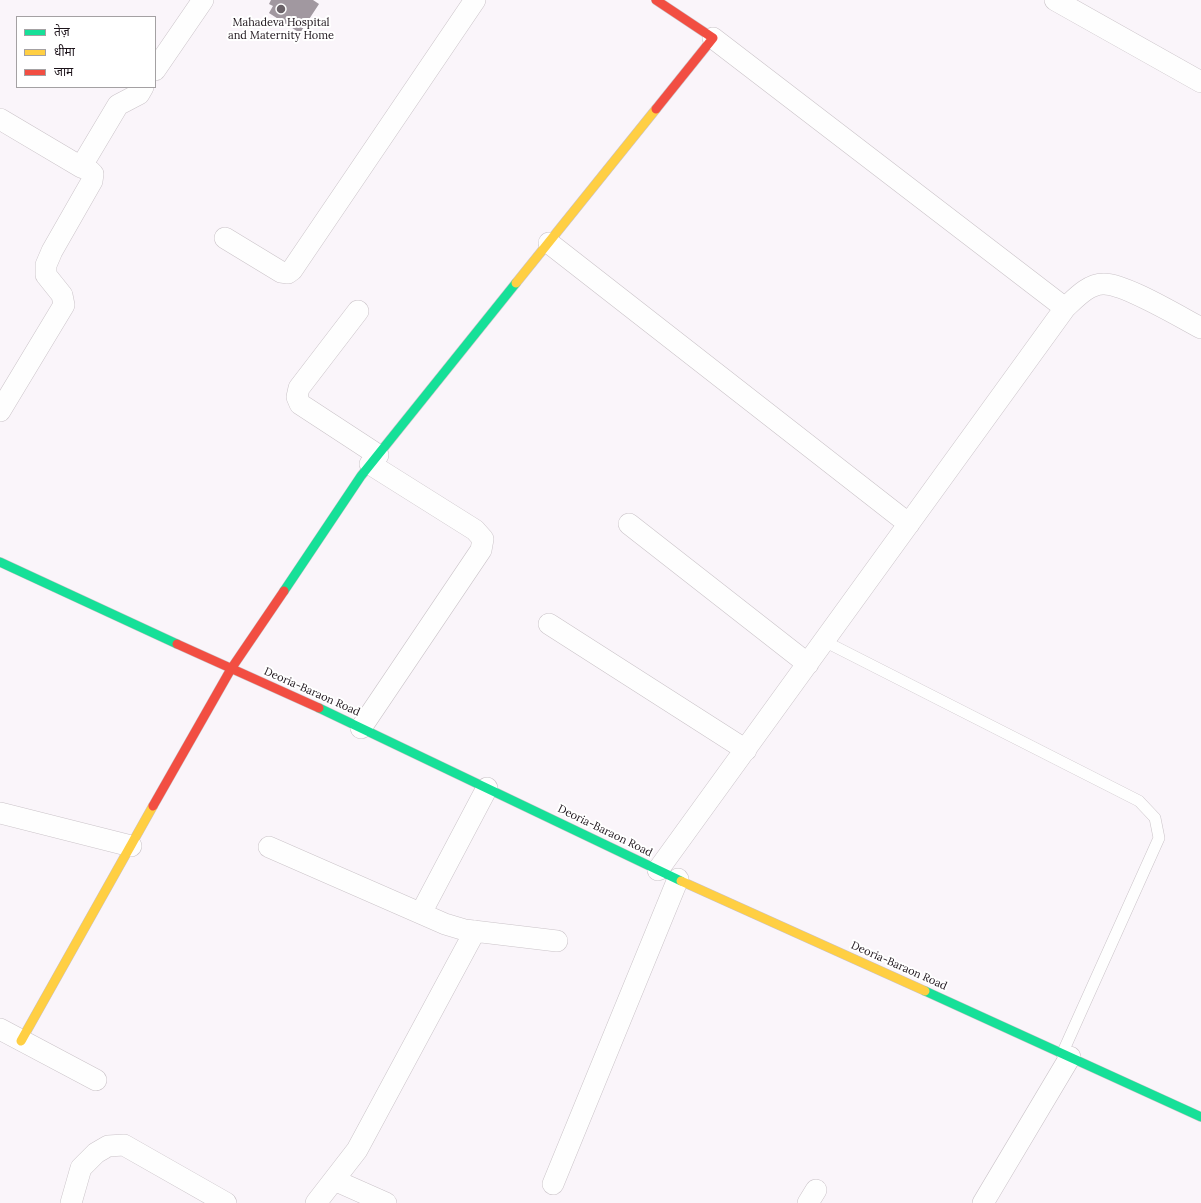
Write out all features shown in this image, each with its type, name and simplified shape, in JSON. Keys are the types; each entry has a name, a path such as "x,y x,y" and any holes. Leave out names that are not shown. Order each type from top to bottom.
{"street":[{"path":"156,69 203,0"},
{"path":"225,238 281,272 288,273 292,270 475,0"},
{"path":"656,0 713,38 1065,308"},
{"path":"1069,3 1201,82"},
{"path":"21,1041 231,669 374,459 713,38"},
{"path":"81,167 118,105 139,94 143,88"},
{"path":"0,119 81,167 90,170 93,174 92,181 52,251 46,265 46,275 62,295 64,305 0,411"},
{"path":"548,243 909,524"},
{"path":"658,870 1065,308 1087,289 1103,284 1124,288 1201,328"},
{"path":"358,311 299,388 297,396 300,404 374,459 475,530 483,539 481,550 361,728"},
{"path":"629,524 808,664"},
{"name":"Deoria-Baraon Road","path":"0,562 231,669 326,711 658,870 1201,1117"},
{"path":"549,624 746,750"},
{"path":"421,913 487,788"},
{"path":"0,813 131,846"},
{"path":"269,847 445,924 465,930 557,941"},
{"path":"553,1184 678,879"},
{"path":"316,1203 357,1150 476,931"},
{"path":"0,1030 96,1080"},
{"path":"983,1203 1066,1056"},
{"path":"71,1203 81,1168 96,1154 108,1146 124,1145 226,1203"},
{"path":"334,1180 386,1203"}],"lane":[{"path":"824,641 1139,801 1155,818 1159,838 1066,1056"}],"building":[{"path":"271,0 313,0 319,4 300,33 269,13 273,6 269,4"}],"traffic: fast":[{"path":"284,591 361,476 516,283"},
{"path":"0,562 177,644"},
{"path":"319,708 681,881"},
{"path":"925,991 1201,1117"}],"traffic: slow":[{"path":"516,283 656,109"},
{"path":"21,1041 153,806"},
{"path":"681,881 925,991"}],"traffic: jam":[{"path":"656,0 713,38 656,109"},
{"path":"153,806 231,669 284,591"},
{"path":"177,644 319,708"}],"place":[{"name":"Mahadeva Hospital and Maternity Home","path":"281,9"}]}
